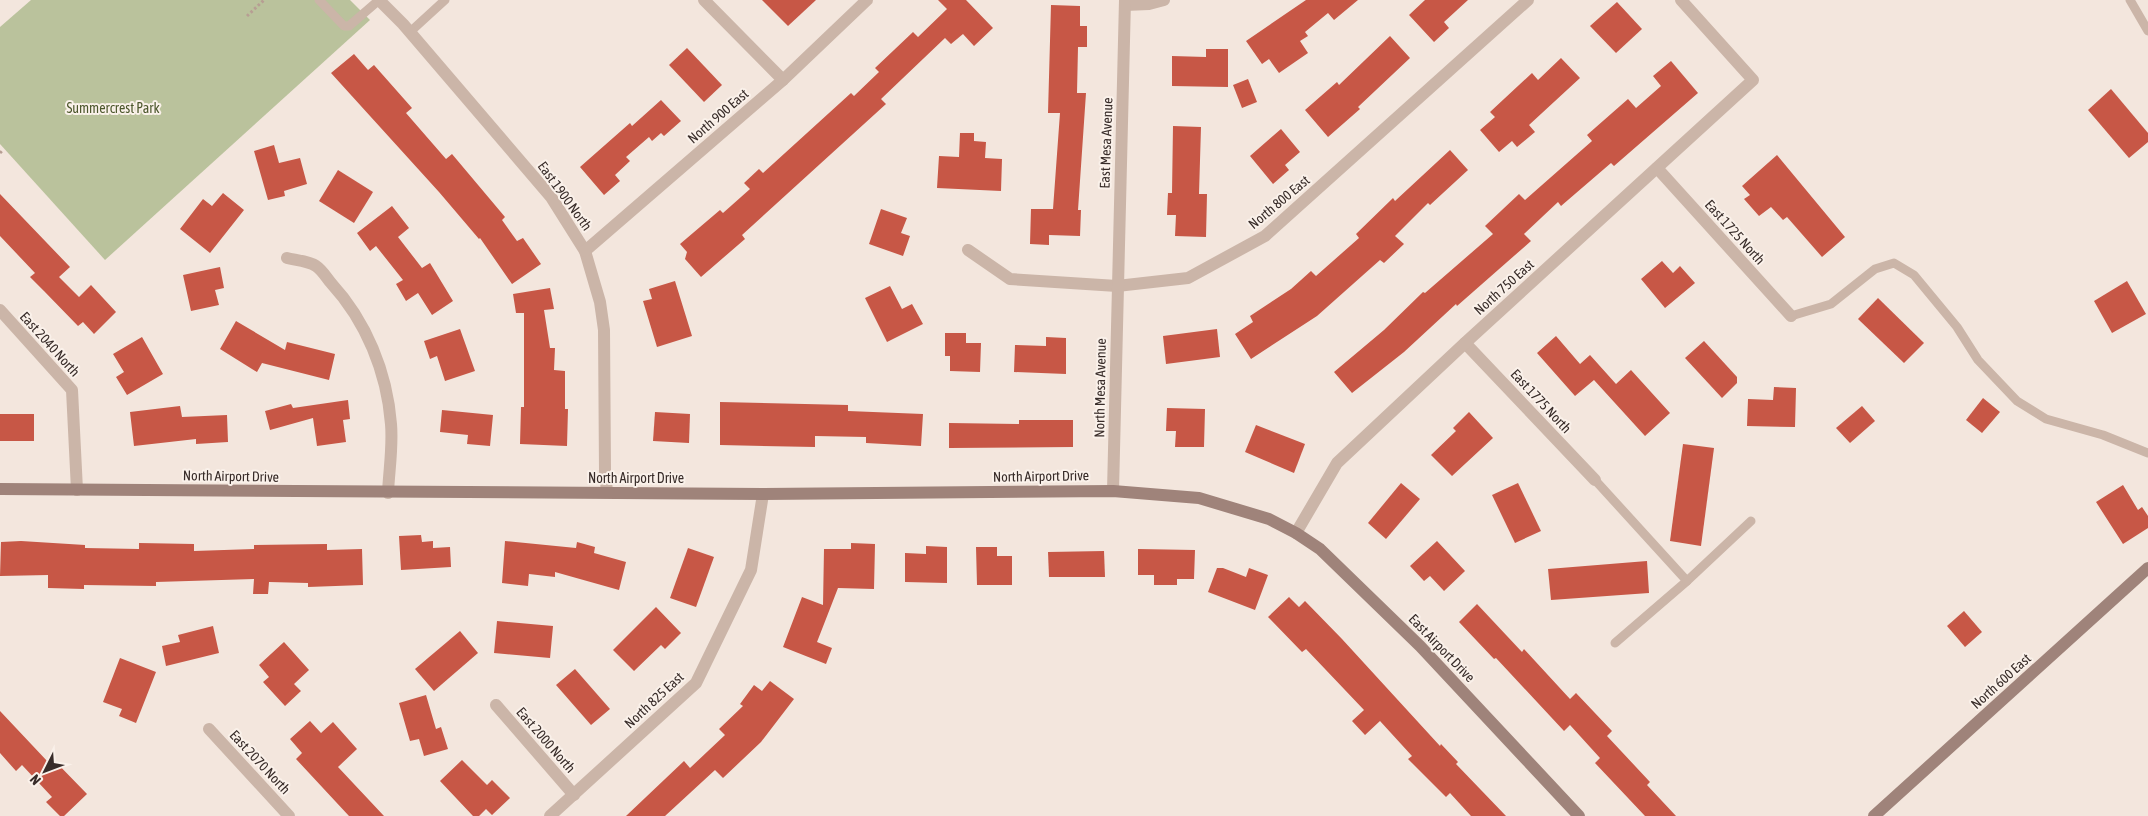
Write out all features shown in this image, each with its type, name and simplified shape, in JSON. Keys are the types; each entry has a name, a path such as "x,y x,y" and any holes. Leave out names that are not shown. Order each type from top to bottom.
{"street":[{"name":"East 1900 North","path":"379,0 410,32 551,197 585,251 600,302 604,330 605,471 607,492"},
{"path":"704,0 783,80"},
{"name":"North 900 East","path":"585,251 783,80 867,0"},
{"path":"1125,2 1149,4 1164,0"},
{"name":"North 800 East","path":"968,250 1010,279 1117,286 1188,278 1265,236 1528,0"},
{"name":"North 750 East","path":"1296,532 1337,463 1465,343 1753,80 1681,0"},
{"name":"East Mesa Avenue","path":"1117,286 1125,2"},
{"name":"East 1725 North","path":"1657,168 1791,316"},
{"path":"287,258 315,265 341,294 368,336 379,363 387,394 391,424 392,448 388,493"},
{"name":"North Mesa Avenue","path":"1113,491 1117,286"},
{"name":"East 2040 North","path":"0,310 72,390 77,490"},
{"name":"East 1775 North","path":"1465,343 1596,480"},
{"name":"North Airport Drive","path":"0,489 763,494 1113,491 1199,498 1269,519"},
{"name":"North 825 East","path":"550,816 696,683 751,570 763,494"},
{"name":"East Airport Drive","path":"1269,519 1296,532 1320,549 1420,646 1579,816"},
{"name":"North 600 East","path":"1874,816 2148,568"},
{"name":"East 2000 North","path":"496,705 574,795"},
{"name":"East 2070 North","path":"209,729 289,816"}],"lane":[{"path":"319,0 344,26 349,26 379,0"},
{"path":"410,32 445,0"},
{"path":"2130,0 2148,31"},
{"path":"1791,316 1831,304 1875,269 1894,263 1914,275 1957,327 1978,360 2017,401 2046,419 2103,435 2148,453"},
{"path":"1596,480 1687,581"},
{"path":"1615,643 1687,581 1751,521"}],"path":[{"path":"247,16 264,0"}],"green space":[{"name":"Summercrest Park","path":"31,0 350,0 370,20 105,260 0,144 0,27"}],"building":[{"path":"762,0 816,0 788,26"},
{"path":"938,0 966,0 993,28 974,46 963,34 951,44 945,38 881,99 886,104 742,235 745,239 701,277 685,259 687,252 680,244 720,210 723,213 750,189 744,183 759,169 763,173 851,93 854,96 879,72 875,68 913,32 918,37 947,9"},
{"path":"1306,0 1358,0 1334,20 1328,13 1305,32 1308,36 1300,41 1308,53 1279,73 1269,59 1262,64 1246,41"},
{"path":"1425,0 1468,0 1444,22 1449,28 1434,42 1409,15"},
{"path":"1617,2 1642,29 1616,53 1590,26"},
{"path":"1051,5 1080,6 1080,26 1087,26 1087,47 1078,47 1077,93 1086,93 1078,210 1081,210 1080,236 1049,235 1049,245 1030,244 1031,209 1053,209 1060,113 1048,113"},
{"path":"1390,36 1410,58 1358,107 1360,109 1328,137 1305,110 1337,82 1339,85"},
{"path":"687,48 722,85 704,102 669,65"},
{"path":"1206,49 1228,49 1228,87 1172,86 1172,56 1206,57"},
{"path":"354,54 368,70 374,65 412,108 406,113 446,159 452,154 505,217 502,220 517,241 523,238 541,264 512,284 480,238 331,73"},
{"path":"1561,58 1580,78 1529,125 1535,132 1517,147 1512,141 1499,152 1480,130 1495,117 1490,112 1532,73 1538,80"},
{"path":"1671,61 1698,93 1614,166 1611,163 1561,206 1558,202 1524,234 1531,241 1457,306 1456,304 1404,352 1352,393 1334,372 1384,330 1423,292 1425,293 1493,234 1485,226 1519,194 1525,200 1592,141 1587,135 1628,99 1636,108 1661,86 1653,76"},
{"path":"1248,79 1257,102 1242,108 1233,85"},
{"path":"2111,89 2148,133 2148,142 2129,158 2088,110"},
{"path":"661,100 681,121 664,136 661,133 652,141 649,137 626,157 630,161 615,175 620,181 604,195 580,167 630,123 632,126"},
{"path":"1173,126 1201,127 1199,194 1207,194 1206,237 1175,236 1176,215 1167,215 1168,193 1172,193"},
{"path":"1281,129 1300,152 1285,165 1289,170 1273,184 1250,156"},
{"path":"960,133 974,133 974,141 986,142 985,158 1002,159 1001,191 937,188 939,156 959,157"},
{"path":"274,145 279,163 300,158 307,184 284,191 285,196 268,200 254,151"},
{"path":"1450,150 1468,170 1430,205 1428,203 1395,236 1404,244 1384,263 1380,260 1317,316 1251,359 1235,334 1253,322 1250,316 1291,289 1311,271 1316,276 1359,238 1356,234 1393,198 1395,201"},
{"path":"1777,155 1845,237 1822,257 1787,217 1783,220 1771,207 1759,216 1744,199 1750,195 1742,186"},
{"path":"338,170 373,192 354,223 319,201"},
{"path":"223,193 244,210 210,253 180,229 203,199 212,206"},
{"path":"0,194 70,267 59,277 79,297 91,285 116,312 94,334 83,322 78,326 30,277 35,273 0,236"},
{"path":"392,206 409,228 398,237 422,268 430,263 453,301 432,315 418,293 406,301 396,284 403,280 376,246 370,251 357,233"},
{"path":"881,209 907,218 901,233 910,236 903,256 869,244"},
{"path":"1662,261 1673,273 1680,266 1695,283 1665,308 1641,279"},
{"path":"220,267 224,288 215,290 219,305 191,311 183,275"},
{"path":"675,281 692,336 657,347 643,301 652,299 649,289"},
{"path":"2127,281 2146,314 2112,333 2094,301"},
{"path":"890,286 902,309 912,304 923,324 887,342 865,298"},
{"path":"550,288 554,309 544,310 550,348 555,348 554,370 565,371 565,409 568,409 567,446 520,444 521,407 524,407 524,313 516,313 513,294"},
{"path":"1878,298 1924,343 1904,363 1858,319"},
{"path":"236,321 285,350 287,342 335,354 329,380 262,363 257,372 220,349"},
{"path":"460,329 475,371 445,381 437,356 430,359 424,341"},
{"path":"1217,329 1220,357 1166,364 1163,336"},
{"path":"945,333 966,333 966,343 981,343 980,372 950,371 950,356 945,356"},
{"path":"1556,336 1580,364 1590,355 1616,384 1631,370 1670,413 1645,436 1594,380 1575,396 1537,353"},
{"path":"142,337 163,374 127,395 116,377 124,372 113,354"},
{"path":"1046,337 1066,338 1066,374 1014,372 1015,345 1046,346"},
{"path":"1704,341 1737,377 1737,383 1722,398 1685,358"},
{"path":"1774,387 1796,388 1795,427 1747,426 1748,399 1773,400"},
{"path":"1983,398 2000,412 1982,433 1966,420"},
{"path":"348,400 350,419 343,420 346,442 317,446 313,418 270,430 265,411 291,404 293,408"},
{"path":"720,402 848,405 848,411 923,414 921,446 866,443 866,437 815,436 815,447 720,445"},
{"path":"180,406 182,417 227,415 228,442 196,444 196,439 134,446 130,412"},
{"path":"1862,406 1875,421 1850,443 1836,428"},
{"path":"1167,408 1205,409 1204,447 1175,447 1176,431 1166,431"},
{"path":"442,410 493,415 490,446 467,444 468,435 440,432"},
{"path":"655,412 690,414 689,443 653,441"},
{"path":"1469,412 1493,438 1452,476 1431,455 1456,431 1453,428"},
{"path":"0,414 34,414 34,441 0,441"},
{"path":"1019,420 1073,420 1073,447 949,448 949,423 1019,424"},
{"path":"1256,425 1305,444 1294,473 1245,452"},
{"path":"1683,444 1714,448 1701,546 1670,541"},
{"path":"1401,483 1420,499 1386,539 1368,523"},
{"path":"1518,483 1541,531 1515,543 1492,495"},
{"path":"2123,485 2138,510 2142,507 2148,516 2148,528 2123,544 2096,502"},
{"path":"421,535 422,542 433,541 433,548 450,547 451,567 401,570 399,536"},
{"path":"21,541 85,545 85,548 139,549 139,543 194,544 194,551 254,549 254,545 327,544 327,550 362,549 363,585 308,587 308,583 269,582 268,594 253,594 254,579 156,582 156,586 84,585 84,589 48,588 48,575 0,576 1,542"},
{"path":"505,541 576,548 577,542 595,547 594,553 626,562 619,590 555,572 555,577 529,574 528,586 502,583"},
{"path":"1437,541 1465,571 1444,591 1430,576 1424,581 1410,566"},
{"path":"851,543 875,544 874,589 838,588 817,642 832,648 826,664 783,647 802,597 823,605 824,549 851,549"},
{"path":"926,546 947,547 947,583 905,582 905,553 926,554"},
{"path":"976,547 997,547 997,556 1012,556 1012,585 977,585"},
{"path":"688,548 714,557 696,607 670,598"},
{"path":"1138,549 1195,550 1194,579 1177,579 1177,585 1154,585 1154,575 1138,575"},
{"path":"1104,551 1105,577 1049,577 1048,552"},
{"path":"1647,561 1649,593 1551,600 1548,569"},
{"path":"1217,568 1223,568 1246,577 1249,568 1268,575 1255,610 1208,592"},
{"path":"1289,597 1299,607 1305,601 1440,746 1441,744 1458,762 1456,764 1506,816 1471,816 1450,793 1446,797 1408,759 1412,756 1380,721 1365,735 1352,721 1364,710 1306,649 1302,652 1268,617"},
{"path":"1477,604 1522,652 1524,649 1570,699 1576,693 1612,731 1607,736 1650,782 1647,785 1676,816 1645,816 1595,763 1600,758 1570,725 1564,731 1496,658 1494,659 1459,622"},
{"path":"656,607 681,633 665,649 661,645 634,671 613,650"},
{"path":"1964,611 1982,632 1965,647 1947,626"},
{"path":"497,621 553,626 550,658 494,653"},
{"path":"213,626 219,653 166,666 162,646 180,642 178,635"},
{"path":"460,631 478,653 434,691 415,669"},
{"path":"284,642 309,670 294,684 301,691 285,706 263,682 269,677 259,665"},
{"path":"120,658 156,672 136,723 119,716 122,709 103,702"},
{"path":"575,669 610,709 591,725 556,685"},
{"path":"770,681 794,699 761,742 723,778 715,770 665,816 626,816 684,761 690,768 725,735 719,729 743,706 740,704 754,685 762,691"},
{"path":"426,695 436,729 441,727 448,749 424,756 419,739 410,741 399,703"},
{"path":"0,711 48,762 52,758 87,794 64,816 60,816 46,802 52,797 22,765 16,771 0,753"},
{"path":"310,721 321,733 333,722 357,749 338,767 384,816 349,816 296,759 302,753 290,739"},
{"path":"462,760 487,785 492,780 510,798 492,815 486,809 479,816 473,816 440,781"}]}
